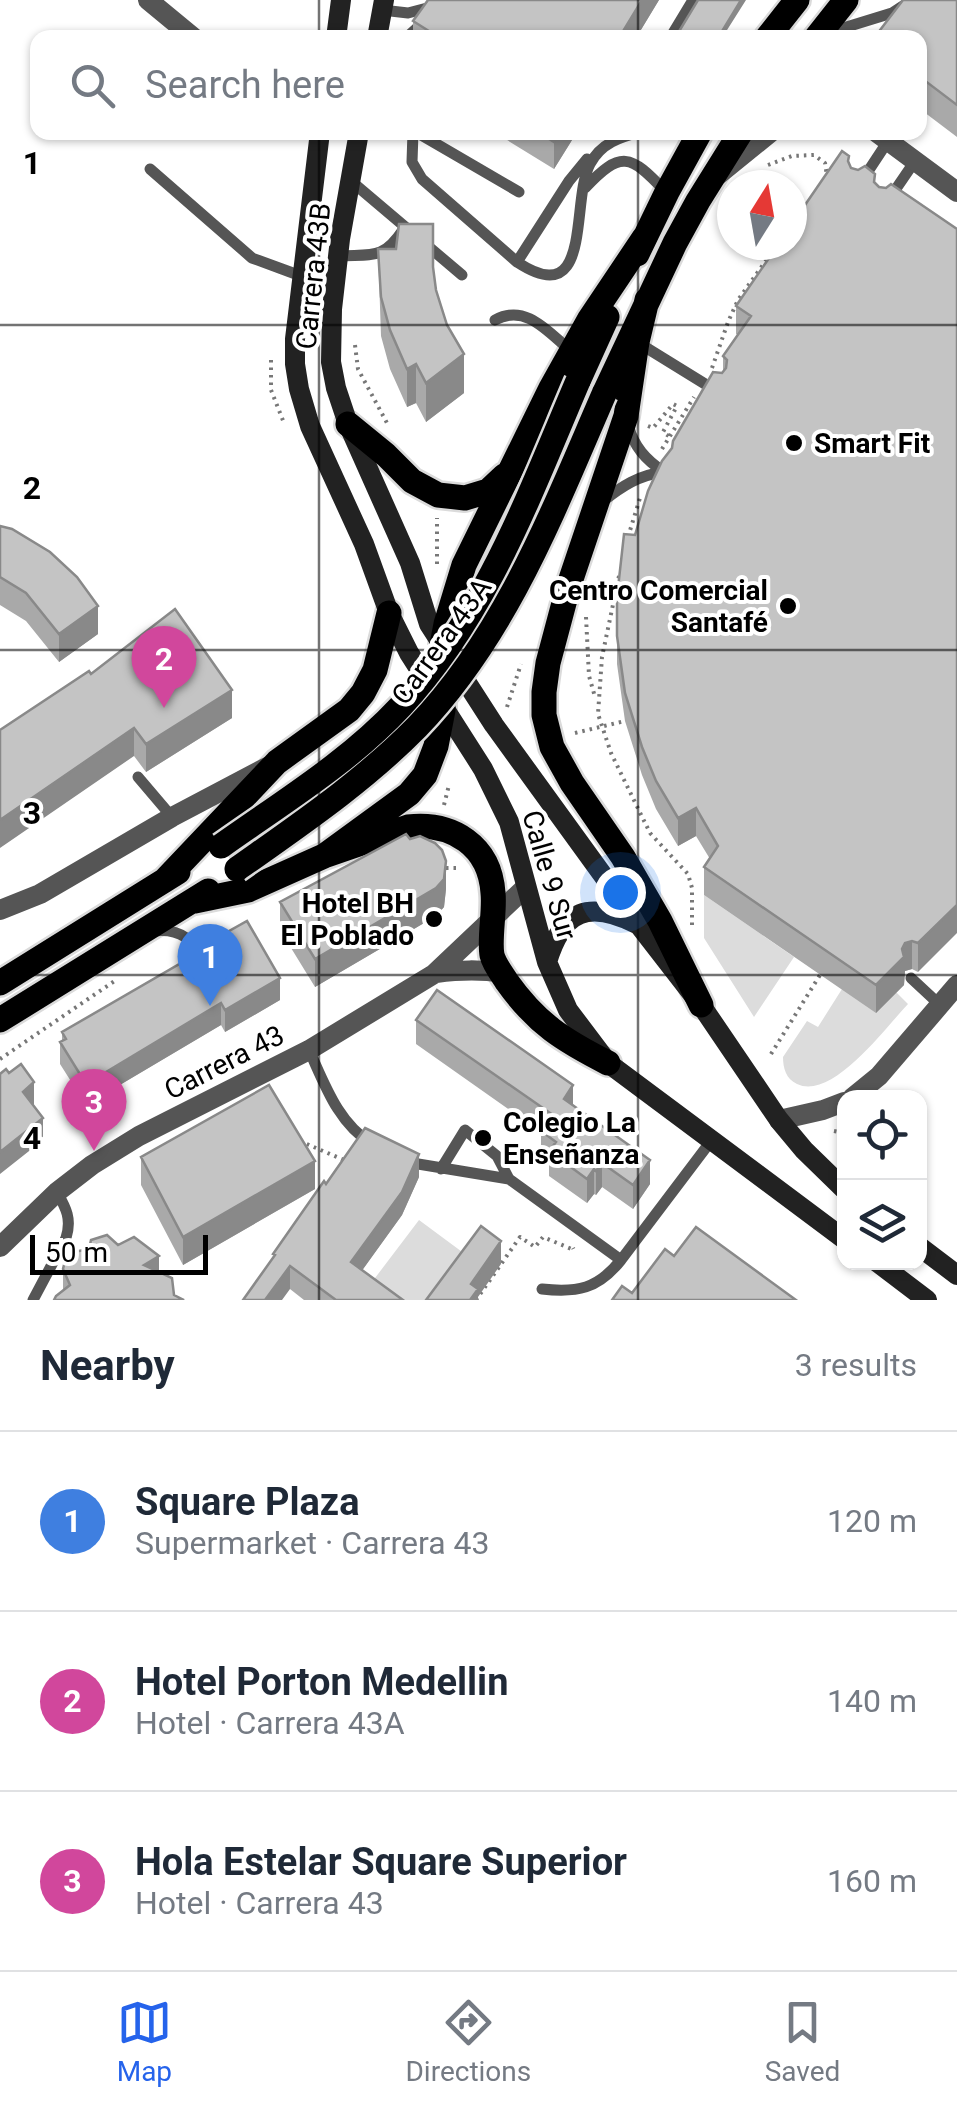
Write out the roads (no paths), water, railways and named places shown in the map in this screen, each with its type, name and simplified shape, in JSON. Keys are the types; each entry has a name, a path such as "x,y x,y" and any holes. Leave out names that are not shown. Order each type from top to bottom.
{"main road":[{"path":"337,30 342,0"},
{"path":"774,30 797,0"},
{"path":"822,30 846,0"},
{"path":"378,30 383,5"},
{"name":"Calle 9 Sur","path":"315,140 295,340 299,389 310,426 408,653 483,768 503,809 547,962 568,1010 608,1063 837,1233"},
{"name":"Carrera 43B","path":"348,424 331,362 332,308 358,140"},
{"name":"Carrera 43A","path":"0,983 221,846 334,766 401,706 431,670 497,564 691,140"},
{"name":"Carrera 43A","path":"0,1020 195,900 347,790 419,724 450,687 488,638 522,578 647,300 675,243 736,140"},
{"path":"324,856 409,794 432,759 443,710 442,645 464,565 571,351 644,238"},
{"path":"647,300 626,416 596,506 576,604 548,662 544,715 552,747 623,856 701,1005"},
{"path":"348,424 412,481 438,495 465,498 488,491 512,469"},
{"name":"Calle 9 Sur","path":"348,424 442,645 494,725 701,1005 779,1120 837,1183"},
{"path":"165,880 277,762 348,710 363,694 375,670 390,613"},
{"path":"195,900 248,890 324,856 408,827 438,827 462,837 485,861 494,894 492,956 519,998 564,1041 608,1063"},
{"path":"547,962 560,930 571,919 587,912 604,911 639,925"},
{"path":"927,1252 957,1275"},
{"path":"888,1270 927,1300"}],"street":[{"path":"148,0 184,30"},
{"path":"709,183 762,140"},
{"path":"886,140 957,192"},
{"path":"0,910 40,894 172,817 277,762"},
{"name":"Carrera 43","path":"0,1248 57,1192 92,1165 139,1136 309,1050 434,974 526,886"},
{"name":"Carrera 43","path":"434,974 463,969 502,974"},
{"path":"861,1090 957,986"},
{"path":"779,1120 837,1105"}],"lane":[{"path":"675,30 693,0"},
{"path":"837,30 892,13 912,0"},
{"path":"383,5 399,13 434,5"},
{"path":"415,30 434,5"},
{"path":"414,140 412,162 422,180 517,262 548,276 569,265 575,252 588,167 602,148 615,140"},
{"path":"429,140 519,192"},
{"path":"517,262 569,180 602,140"},
{"path":"857,189 881,140"},
{"path":"582,192 612,163 622,160 648,173 667,192"},
{"path":"883,207 915,161"},
{"path":"150,169 252,258 301,276"},
{"path":"351,181 462,275"},
{"path":"338,256 388,250 406,227"},
{"path":"495,320 507,313 521,314 571,351"},
{"path":"637,342 718,392"},
{"path":"596,506 634,479 667,473 639,451 626,416"},
{"path":"138,777 172,817"},
{"path":"145,932 166,930 185,935 200,950 207,966"},
{"path":"911,978 940,1005"},
{"path":"309,1050 336,1108 365,1140 408,1162 509,1180 621,1260"},
{"path":"442,1169 466,1130 498,1156 509,1180"},
{"path":"542,1289 567,1292 604,1278 711,1141"},
{"path":"32,1300 69,1228 67,1210 57,1192"}],"place":[{"name":"Smart Fit","path":"794,443"},
{"name":"Centro Comercial Santafé","path":"788,606"},
{"name":"Hotel Porton Medellin","path":"164,708"},
{"name":"Hotel BH El Poblado","path":"434,919"},
{"name":"Square Plaza","path":"210,1006"},
{"name":"Colegio La Enseñanza","path":"483,1138"},
{"name":"Hola Estelar Square Superior","path":"94,1151"}]}
